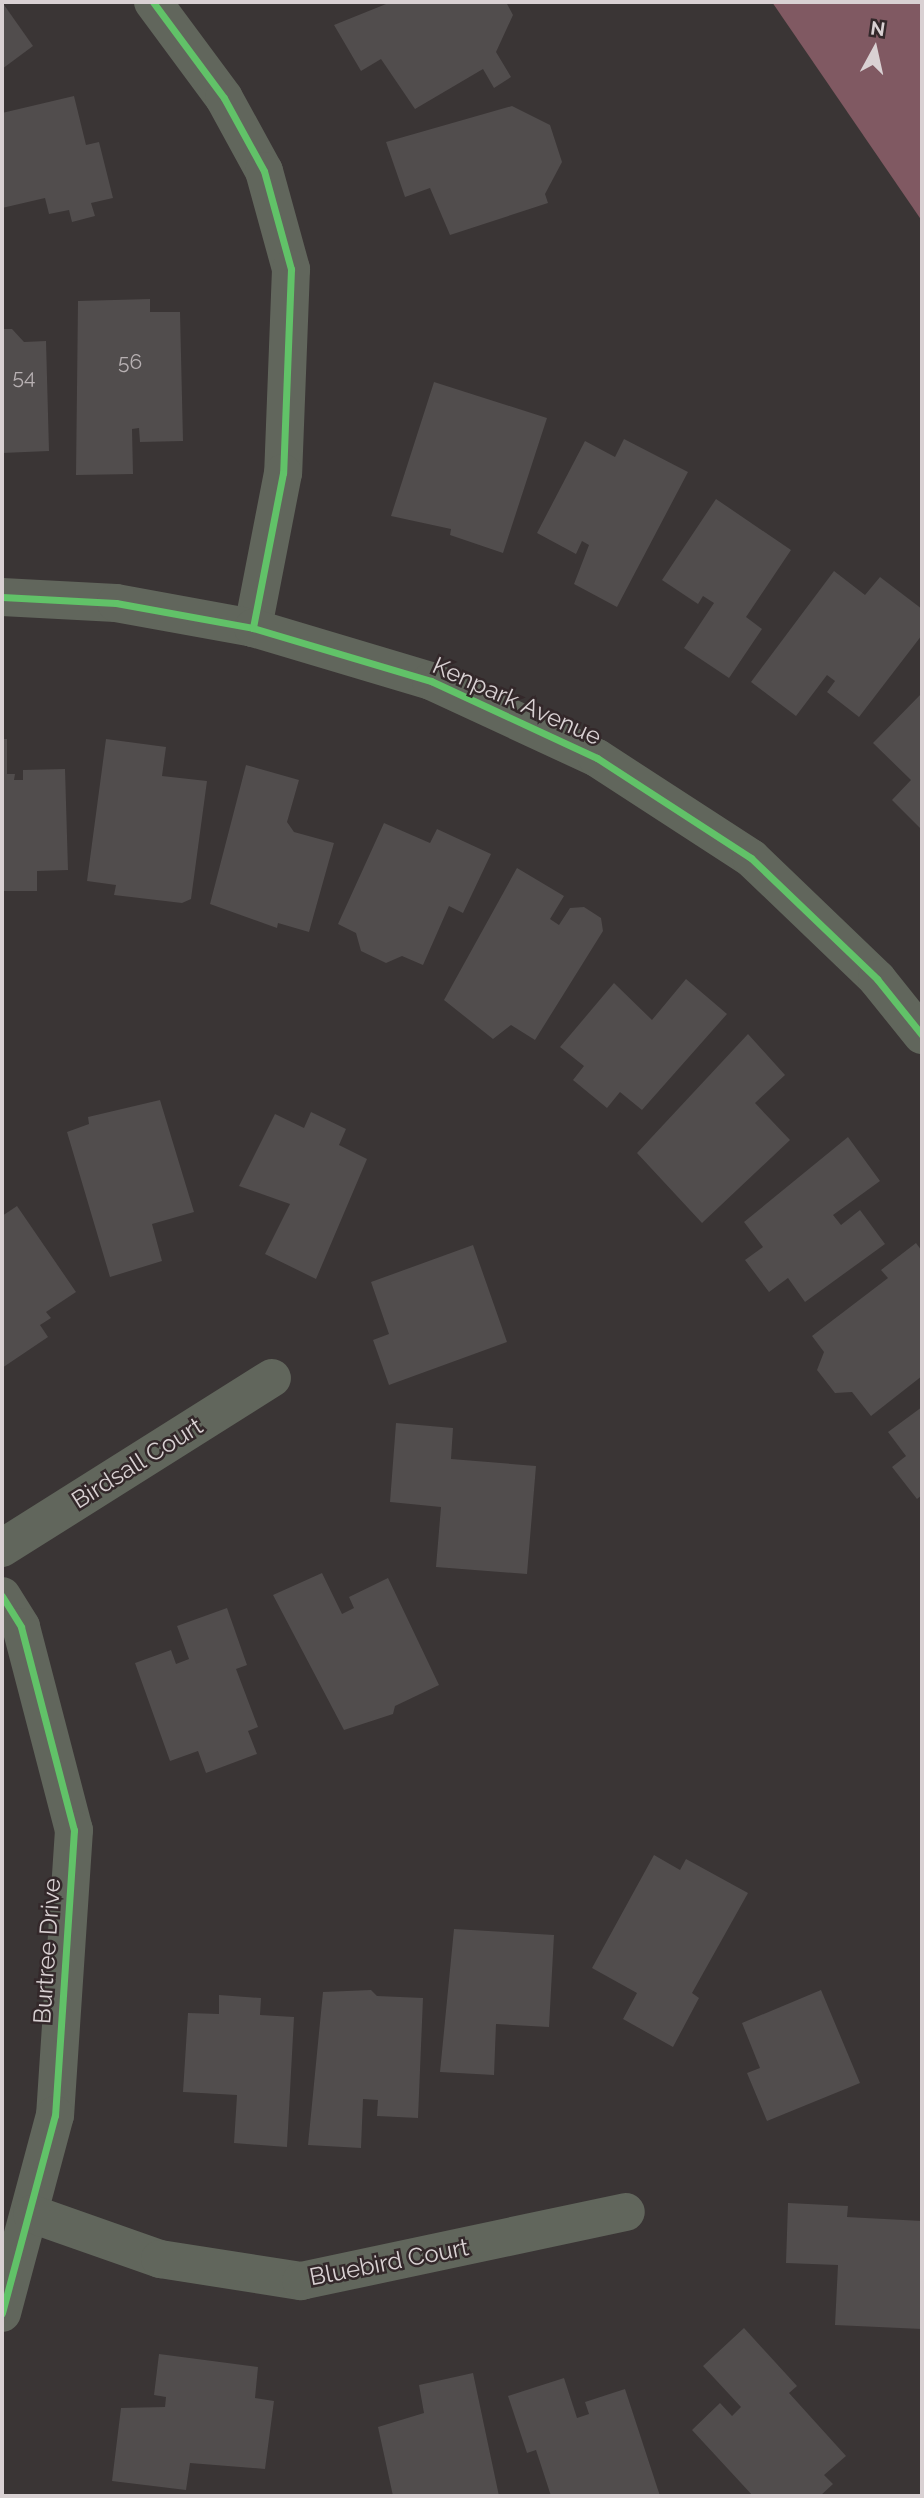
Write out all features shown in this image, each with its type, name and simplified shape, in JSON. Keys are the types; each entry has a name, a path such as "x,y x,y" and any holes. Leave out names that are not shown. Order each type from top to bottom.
{"street":[{"path":"153,2 224,98 264,171 291,269 283,473 253,628"},
{"name":"Kenpark Avenue","path":"2,597 116,603 253,628 430,681 597,758 751,858 877,979 922,1035"},
{"name":"Birdsall Court","path":"2,1548 272,1378"},
{"name":"Burtree Drive","path":"2,1596 21,1627 74,1830 55,2115 32,2214 2,2314"},
{"name":"Bluebird Court","path":"32,2214 160,2259 301,2281 626,2212"}],"shaded area":[{"path":"772,2 922,2 922,221"}],"building":[{"path":"2,2 33,46 2,69"},
{"path":"391,2 506,2 513,15 496,52 511,77 494,88 483,69 415,109 381,59 361,71 334,25"},
{"path":"74,96 86,145 99,142 113,198 91,203 95,216 72,222 69,210 49,214 45,198 2,208 2,113"},
{"path":"512,106 550,125 562,162 545,194 548,203 450,235 430,188 405,197 386,142"},
{"path":"150,299 150,312 180,312 183,441 140,442 139,428 132,429 133,474 76,475 78,301"},
{"path":"2,329 12,329 24,342 46,341 49,451 2,453"},
{"path":"434,382 547,418 503,553 450,535 451,529 391,516"},
{"path":"624,439 688,472 617,607 574,584 589,545 582,541 576,554 537,533 585,441 615,457"},
{"path":"716,499 791,550 746,617 762,629 729,678 684,648 714,603 703,596 698,604 662,580"},
{"path":"834,571 865,595 880,577 922,609 922,635 859,717 827,692 835,681 827,675 796,716 751,682"},
{"path":"922,693 922,830 892,800 911,780 873,743"},
{"path":"2,739 7,739 7,774 15,774 14,780 23,780 23,770 65,769 68,870 37,871 37,891 2,891"},
{"path":"106,739 166,747 162,776 207,781 191,899 182,903 114,895 116,885 87,881"},
{"path":"246,765 299,780 287,822 294,832 334,843 309,932 278,923 277,928 210,904"},
{"path":"384,823 430,843 437,829 491,854 463,913 449,906 423,965 402,956 386,963 361,951 356,933 338,924"},
{"path":"517,868 564,896 550,919 559,925 570,908 584,907 601,918 603,931 535,1040 511,1025 493,1039 444,1000"},
{"path":"686,979 727,1014 642,1110 620,1092 607,1108 573,1080 584,1066 560,1047 614,983 652,1020"},
{"path":"748,1034 785,1075 755,1103 790,1140 702,1223 637,1153"},
{"path":"160,1100 194,1212 152,1224 162,1261 110,1277 67,1132 89,1124 88,1117"},
{"path":"311,1112 346,1129 339,1145 367,1159 316,1279 265,1254 290,1204 239,1186 275,1114 304,1128"},
{"path":"848,1137 880,1181 833,1215 841,1225 860,1210 885,1244 805,1302 788,1278 769,1292 745,1260 763,1247 744,1222"},
{"path":"17,1206 76,1292 46,1312 51,1318 40,1325 48,1337 2,1368 2,1216"},
{"path":"916,1243 922,1251 922,1376 871,1416 852,1392 835,1393 817,1370 824,1352 812,1336 888,1278 881,1270"},
{"path":"473,1245 507,1342 389,1385 373,1340 389,1334 371,1282"},
{"path":"922,1407 922,1495 917,1499 892,1467 906,1456 888,1432"},
{"path":"396,1423 453,1428 451,1459 536,1466 527,1574 436,1567 441,1507 390,1502"},
{"path":"322,1573 342,1614 354,1608 349,1597 388,1578 439,1685 395,1706 393,1714 344,1730 273,1595"},
{"path":"227,1608 247,1665 236,1669 258,1727 248,1731 257,1754 206,1773 198,1751 170,1761 135,1663 171,1650 176,1664 189,1659 177,1626"},
{"path":"654,1855 680,1870 686,1859 748,1893 692,1993 699,1998 673,2047 623,2019 637,1993 592,1968"},
{"path":"454,1929 554,1935 549,2027 496,2024 494,2075 440,2072"},
{"path":"371,1990 377,1996 423,1998 418,2118 377,2116 378,2100 363,2099 361,2148 308,2145 323,1992"},
{"path":"821,1990 860,2083 767,2121 747,2073 760,2068 742,2023"},
{"path":"219,1995 261,1998 260,2015 294,2017 287,2147 234,2143 237,2095 183,2092 188,2013 219,2014"},
{"path":"788,2203 848,2206 847,2217 922,2221 922,2329 835,2325 838,2265 786,2263"},
{"path":"744,2328 797,2386 789,2393 846,2456 824,2475 833,2484 820,2496 753,2496 692,2430 720,2403 732,2416 741,2407 703,2366"},
{"path":"159,2354 258,2367 255,2398 274,2401 265,2469 190,2463 186,2490 112,2481 121,2408 165,2407 166,2397 154,2395"},
{"path":"473,2373 499,2496 393,2496 378,2427 424,2413 419,2385"},
{"path":"564,2378 577,2418 589,2414 585,2402 625,2389 660,2496 551,2496 536,2450 527,2453 508,2396"}],"cycle path":[{"path":"153,2 224,98 264,171 291,269 283,473 253,628"},
{"path":"2,597 116,603 253,628 431,681 597,758 751,858 877,979 922,1035"},
{"path":"2,1596 21,1627 74,1830 55,2115 2,2313"}]}
